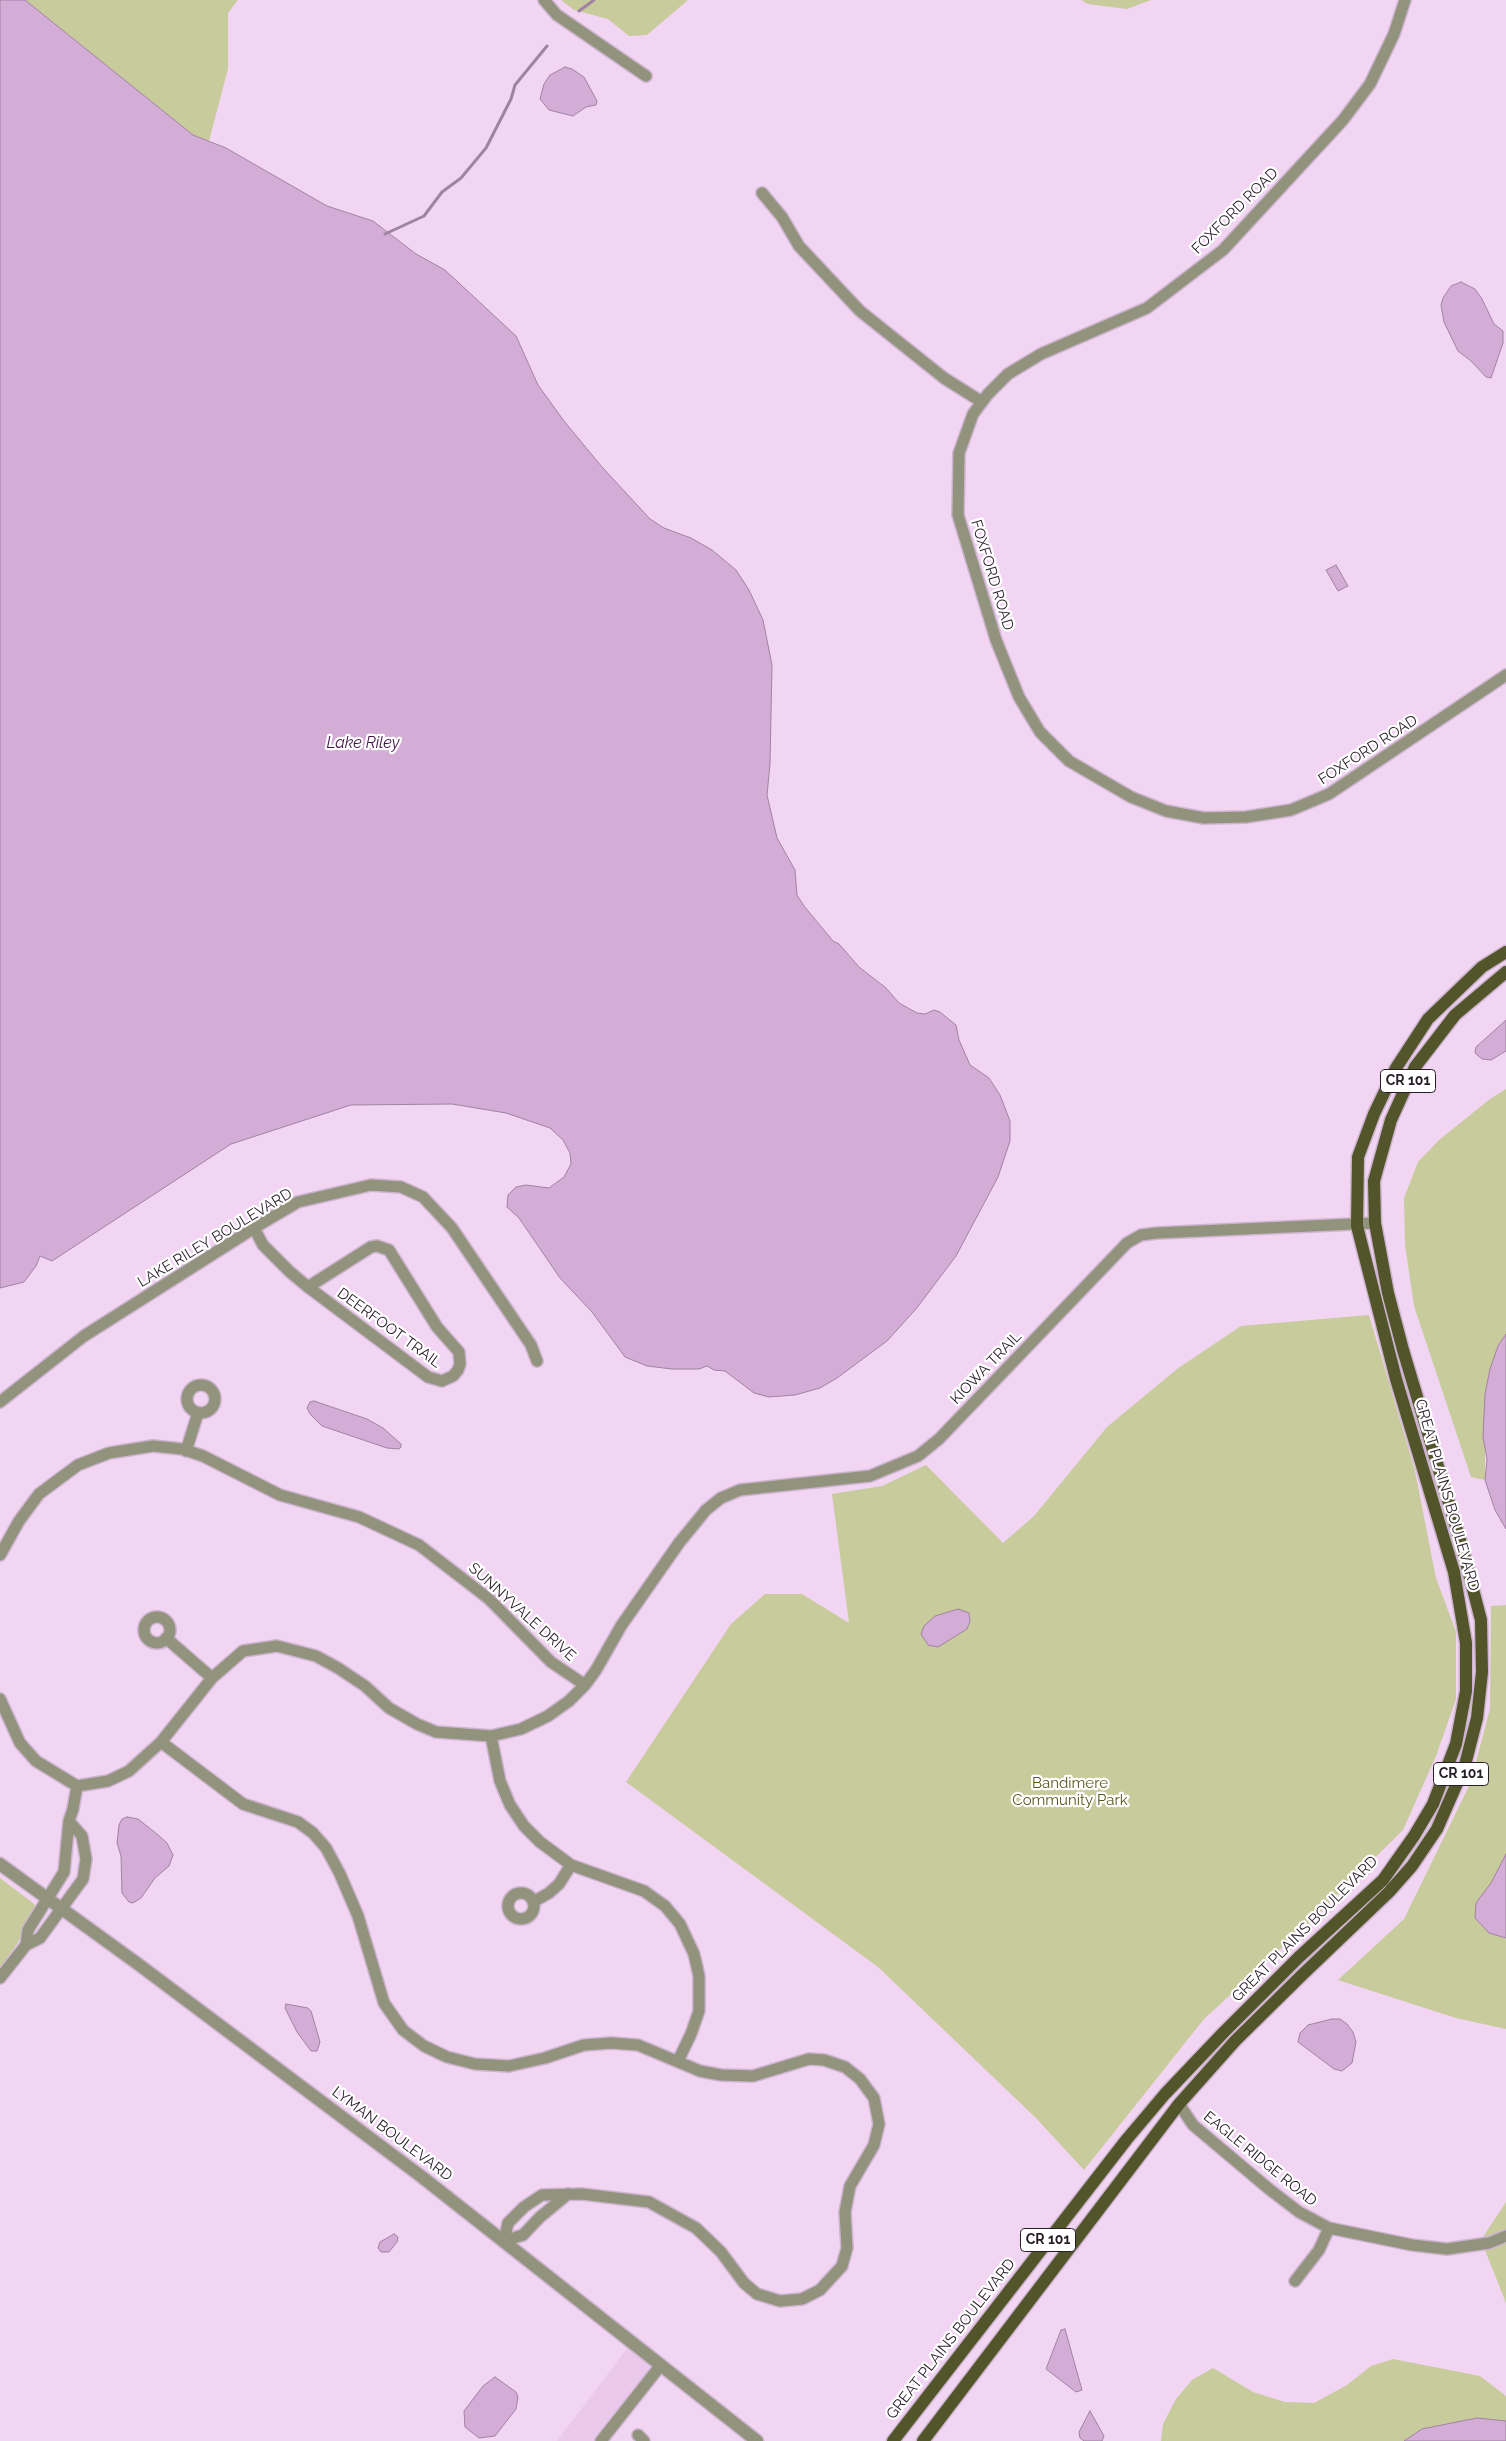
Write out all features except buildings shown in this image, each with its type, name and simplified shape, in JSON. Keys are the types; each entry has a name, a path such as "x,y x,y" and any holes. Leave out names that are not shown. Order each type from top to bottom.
{"main road":[{"name":"GREAT PLAINS BOULEVARD","path":"893,2441 1121,2146 1166,2094 1299,1957 1382,1880 1414,1836 1433,1804 1456,1744 1466,1691 1466,1643 1461,1602 1454,1572 1396,1379 1357,1226 1358,1157 1374,1114 1396,1068 1428,1019 1482,967 1506,952"},
{"name":"GREAT PLAINS BOULEVARD","path":"923,2441 1178,2104 1236,2041 1300,1976 1389,1892 1412,1866 1437,1829 1465,1765 1477,1718 1482,1672 1481,1620 1462,1547 1403,1350 1375,1223 1374,1181 1391,1120 1415,1067 1455,1015 1506,972"}],"street":[{"path":"544,0 557,14 646,76"},
{"name":"FOXFORD ROAD","path":"1405,0 1394,34 1370,84 1343,120 1223,250 1147,308 1041,354 1008,374 982,402 973,414 959,452 958,515 996,640 1019,697 1040,732 1069,761 1131,797 1166,811 1204,818 1246,817 1291,810 1329,794 1506,675"},
{"path":"762,193 782,217 799,246 860,311 944,378 982,402"},
{"name":"LAKE RILEY BOULEVARD","path":"0,1402 84,1336 298,1202 371,1185 400,1187 423,1197 456,1232 531,1345 537,1362"},
{"name":"KIOWA TRAIL","path":"77,1786 108,1781 130,1771 161,1742 212,1678 243,1651 277,1646 316,1656 365,1686 389,1708 436,1732 491,1736 521,1729 548,1716 569,1701 585,1685 596,1670 621,1626 679,1543 706,1510 721,1498 740,1490 870,1476 918,1456 940,1439 1117,1251 1141,1235 1214,1229 1357,1226 1375,1223"},
{"name":"DEERFOOT TRAIL","path":"254,1228 263,1246 308,1287 428,1377 442,1381 453,1376 458,1370 460,1364 459,1352 437,1327 389,1250 377,1246 371,1247 308,1287"},
{"path":"186,1451 198,1413"},
{"name":"SUNNYVALE DRIVE","path":"0,1555 19,1521 39,1494 78,1465 109,1453 153,1446 186,1451 202,1456 280,1495 359,1517 419,1546 489,1599 551,1662 585,1685"},
{"path":"166,1638 212,1678"},
{"path":"0,1699 20,1743 36,1761 77,1786 69,1821 64,1872 28,1930 26,1945"},
{"path":"491,1736 500,1781 510,1805 524,1826 540,1842 571,1865 644,1891 665,1906 680,1924 694,1954 699,1976 698,2011 692,2034 678,2061"},
{"path":"161,1742 243,1804 298,1822 313,1833 326,1848 351,1899 384,2003 403,2030 424,2046 447,2057 475,2064 509,2066 545,2058 584,2045 611,2043 638,2045 700,2071 721,2075 753,2076 809,2059 824,2060 845,2067 860,2080 874,2098 879,2124 874,2145 850,2186 845,2212 846,2248 842,2266 820,2290 802,2300 780,2301 757,2294 744,2283 721,2252 696,2228 672,2213 649,2202 611,2196 542,2195 533,2200 508,2223 504,2241"},
{"path":"0,1978 26,1945 40,1938 83,1879 86,1859 82,1836 69,1821"},
{"name":"LYMAN BOULEVARD","path":"0,1864 422,2177 757,2441"},
{"path":"533,1902 549,1894 559,1884 571,1865"},
{"name":"EAGLE RIDGE ROAD","path":"1178,2104 1193,2125 1269,2189 1299,2212 1329,2228 1412,2245 1447,2249 1489,2243 1506,2236"},
{"path":"504,2241 523,2235 540,2217 568,2194"},
{"path":"1296,2281 1326,2240 1329,2228"},
{"path":"601,2441 661,2365"}],"shaded area":[{"path":"632,2342 661,2365 601,2441 557,2441"}],"green space":[{"path":"25,0 238,0 228,13 228,69 209,141 193,135"},
{"path":"561,0 688,0 647,35 629,36 608,19 574,10"},
{"path":"1081,0 1151,0 1127,9 1088,4"},
{"path":"1506,1089 1506,1334 1498,1346 1490,1369 1485,1394 1485,1480 1471,1477 1414,1306 1405,1245 1404,1198 1418,1162 1439,1140 1490,1099"},
{"name":"Bandimere Community Park","path":"1369,1315 1415,1471 1436,1578 1456,1632 1456,1699 1436,1756 1403,1830 1311,1921 1204,2019 1084,2170 1036,2118 878,1967 626,1782 731,1624 765,1594 802,1594 849,1623 832,1494 882,1486 926,1465 1003,1543 1034,1516 1107,1427 1177,1369 1241,1326"},
{"path":"1506,1605 1506,2029 1456,2018 1338,1980 1404,1919 1470,1784 1490,1709 1491,1606"},
{"path":"0,1878 36,1907 17,1944 0,1968"},
{"path":"1506,2202 1506,2303 1481,2240"},
{"path":"1393,2359 1480,2376 1506,2396 1506,2421 1477,2418 1422,2429 1404,2441 1161,2441 1163,2424 1176,2399 1192,2380 1213,2368 1253,2392 1285,2402 1314,2403 1347,2385 1371,2366"}],"water":[{"name":"Lake Riley","path":"0,0 25,0 193,135 226,148 327,206 373,221 416,254 445,270 516,336 538,385 564,421 602,467 650,519 664,528 691,538 712,550 736,570 749,590 763,620 772,665 770,764 767,795 777,838 795,870 797,895 833,941 839,944 859,967 886,988 899,1003 917,1013 925,1014 934,1010 940,1012 956,1025 959,1040 970,1065 989,1078 1000,1095 1010,1121 1010,1141 998,1177 956,1256 916,1309 887,1341 837,1378 820,1388 795,1395 769,1397 754,1393 725,1371 714,1370 707,1366 699,1369 672,1369 647,1366 625,1357 592,1312 560,1278 519,1218 507,1207 508,1195 516,1187 526,1185 549,1188 564,1177 571,1164 570,1153 563,1140 550,1128 506,1113 452,1104 351,1105 231,1144 52,1261 40,1256 36,1266 24,1282 0,1288"},
{"path":"565,67 584,77 597,101 596,105 586,107 573,116 549,110 540,99 544,84 550,75"},
{"path":"1461,282 1475,289 1494,324 1503,331 1503,343 1491,378 1486,377 1471,361 1458,351 1444,322 1441,305 1443,298 1451,286"},
{"path":"1336,565 1348,586 1338,591 1326,570"},
{"path":"1506,1020 1506,1051 1491,1060 1482,1059 1475,1053 1476,1047"},
{"path":"1506,1334 1506,1529 1495,1510 1485,1480 1487,1459 1483,1437 1485,1394 1490,1369 1498,1346"},
{"path":"314,1401 367,1419 383,1428 401,1444 401,1447 399,1449 387,1448 322,1426 310,1414 307,1408 310,1402"},
{"path":"958,1609 969,1613 970,1621 967,1629 938,1647 928,1645 921,1634 924,1626 935,1616"},
{"path":"127,1817 138,1819 157,1834 167,1843 173,1855 169,1866 155,1878 141,1898 133,1903 129,1902 122,1893 121,1856 117,1843 119,1825 122,1819"},
{"path":"1506,1854 1506,1938 1489,1933 1475,1918 1476,1903 1491,1883"},
{"path":"286,2004 308,2008 311,2011 320,2042 317,2051 311,2051 297,2032 285,2008"},
{"path":"1340,2019 1347,2024 1353,2032 1356,2042 1352,2063 1342,2071 1334,2069 1298,2042 1300,2033 1308,2025"},
{"path":"394,2234 398,2237 397,2242 389,2252 381,2252 378,2248 380,2242"},
{"path":"1065,2329 1082,2390 1076,2392 1046,2369 1061,2330"},
{"path":"495,2377 516,2392 518,2397 516,2409 495,2436 479,2438 465,2427 464,2411 483,2386"},
{"path":"1090,2411 1104,2436 1102,2441 1084,2441 1080,2438 1079,2432"},
{"path":"1477,2418 1506,2421 1506,2441 1404,2441 1422,2429"}],"waterway":[{"path":"579,11 594,0"},
{"path":"385,234 424,216 442,192 461,178 486,148 511,99 515,85 547,46"}]}
